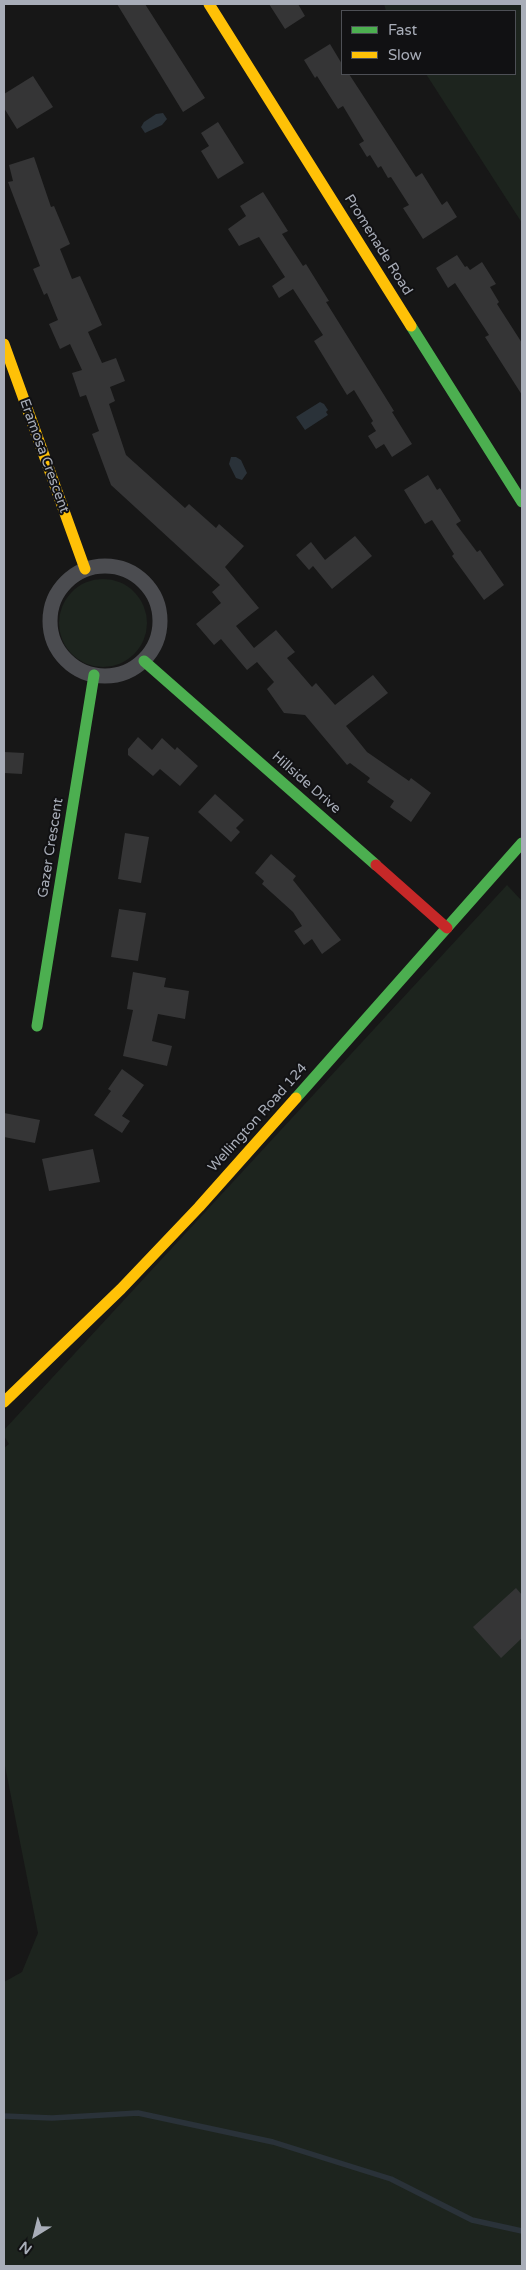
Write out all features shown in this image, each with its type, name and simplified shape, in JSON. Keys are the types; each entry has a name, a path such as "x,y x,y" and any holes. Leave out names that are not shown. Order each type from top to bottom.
{"street":[{"name":"Promenade Road","path":"209,4 522,502"},
{"name":"Eramosa Crescent","path":"4,344 85,569"},
{"path":"107,565 128,570 146,583 157,601 161,622 156,643 144,660 129,671 112,676 94,675 77,669 63,657 54,641 50,623 52,605 60,589 73,576 85,569 107,565"},
{"name":"Hillside Drive","path":"144,660 447,928"},
{"name":"Gazer Crescent","path":"37,1026 94,675"},
{"name":"Wellington Road 124","path":"4,1402 121,1289 199,1207 522,843"}],"shaded area":[{"path":"384,4 522,4 522,223 427,75 516,75 516,10 386,10"},
{"path":"163,113 167,119 162,125 145,133 141,127 144,122 156,114"},
{"path":"320,402 328,410 326,412 328,415 305,430 296,417"},
{"path":"231,457 241,460 247,473 242,480 236,478 229,464"},
{"path":"103,579 120,583 134,592 143,606 147,623 143,640 134,654 120,663 103,667 86,663 72,654 63,640 59,623 63,606 72,592 86,583"},
{"path":"507,885 522,901 522,2266 4,2266 4,1982 22,1972 38,1933 4,1761 4,1448 9,1444 4,1436 4,1430"}],"building":[{"path":"117,4 145,4 205,98 183,112"},
{"path":"269,4 298,4 305,16 285,29"},
{"path":"330,44 341,62 341,75 350,75 416,177 422,173 442,205 447,201 457,217 423,239 403,208 409,205 391,177 388,178 381,166 378,168 370,155 367,157 359,144 364,141 343,106 338,109 317,76 315,78 304,60"},
{"path":"33,76 53,107 17,129 4,108 4,94"},
{"path":"218,122 244,163 218,179 201,151 209,146 201,133"},
{"path":"34,157 51,207 54,206 70,244 60,249 72,279 80,276 102,325 88,332 102,363 116,358 125,381 110,387 115,401 109,404 126,455 185,508 189,504 216,528 219,524 244,546 225,567 259,608 236,626 254,648 276,630 295,652 287,658 312,687 316,683 335,705 373,675 388,693 346,726 367,752 409,781 411,778 431,793 411,822 390,807 394,801 367,782 370,778 350,763 347,765 305,715 284,713 267,689 274,682 257,662 247,670 221,639 214,645 196,624 221,603 212,592 220,585 111,485 92,434 99,431 86,395 80,397 72,373 82,370 70,344 60,349 49,324 58,320 47,293 44,295 33,269 40,266 8,182 13,181 9,165"},
{"path":"263,192 288,231 282,234 303,266 306,264 329,301 326,302 394,411 392,412 412,444 392,457 384,444 376,449 368,436 376,431 371,423 373,421 354,390 347,395 314,341 323,335 293,289 279,298 272,286 285,277 259,237 239,246 228,229 246,216 240,206"},
{"path":"457,255 465,267 467,266 470,270 482,262 496,284 490,287 499,302 497,304 522,343 522,395 485,337 489,335 455,283 448,288 436,268"},
{"path":"428,475 437,490 440,488 461,521 456,524 477,552 480,550 504,585 484,600 452,556 454,554 432,520 425,524 404,490"},
{"path":"355,536 372,556 332,589 313,566 309,570 296,555 311,542 325,560"},
{"path":"138,737 152,750 162,738 175,750 177,747 198,766 180,786 160,769 153,776 128,755 128,749"},
{"path":"4,752 24,753 22,774 4,773"},
{"path":"215,794 244,820 236,828 240,832 231,842 198,812"},
{"path":"125,833 149,837 141,883 118,879"},
{"path":"271,854 296,876 293,880 341,940 322,954 312,939 304,945 294,931 302,926 293,912 262,884 264,881 255,873"},
{"path":"119,909 146,913 138,961 111,957"},
{"path":"133,972 166,978 164,987 189,991 185,1019 158,1014 152,1041 172,1046 167,1066 123,1056 133,1010 127,1009"},
{"path":"122,1069 144,1085 122,1116 130,1121 122,1133 94,1115 111,1091 108,1089"},
{"path":"4,1113 40,1120 35,1143 4,1137"},
{"path":"93,1149 100,1182 49,1191 42,1159"},
{"path":"516,1588 522,1595 522,1638 501,1658 473,1627"}],"waterway":[{"path":"4,2116 52,2118 138,2113 273,2142 391,2179 472,2220 522,2231"}],"traffic: fast":[{"path":"411,326 522,502"},
{"path":"144,661 376,865"},
{"path":"37,1026 94,675"},
{"path":"296,1098 522,843"}],"traffic: slow":[{"path":"209,4 411,326"},
{"path":"4,344 85,569"},
{"path":"4,1402 121,1289 199,1207 296,1098"}],"traffic: jam":[{"path":"376,865 447,928"}]}
